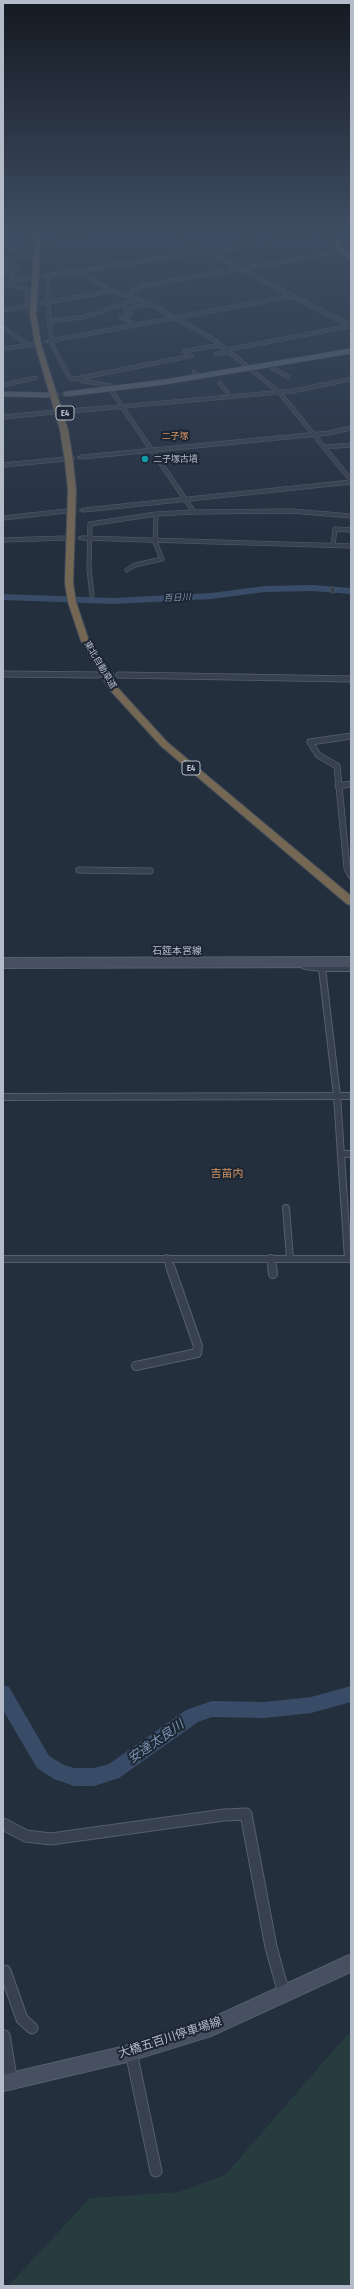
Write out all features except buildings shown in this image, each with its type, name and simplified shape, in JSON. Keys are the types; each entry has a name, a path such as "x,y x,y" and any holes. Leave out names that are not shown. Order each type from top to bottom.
{"highway":[{"name":"東北自動車道","path":"37,340 64,430 70,461 72,490 69,565 83,636 92,656 112,687 141,721 187,765 351,902"},
{"name":"東北自動車道","path":"43,340 70,429 76,460 78,489 76,599 93,640 107,666 124,691 154,725 195,762 351,892"}],"main road":[{"path":"66,394 113,390 201,377 351,350"},
{"path":"3,394 47,395"},
{"name":"石筵本宮線","path":"3,963 351,962"},
{"name":"大橋五百川停車場線","path":"7,2082 131,2052 206,2029 351,1963"}],"street":[{"path":"21,340 28,345"},
{"path":"56,340 50,341 70,378 111,386 127,416 154,450 194,512"},
{"path":"212,340 228,351 278,392 351,481"},
{"path":"216,354 283,340"},
{"path":"3,349 34,344"},
{"path":"75,379 191,356 184,351 220,345"},
{"path":"268,365 288,377"},
{"path":"194,372 201,377"},
{"path":"3,385 35,378"},
{"path":"70,411 278,392 351,379"},
{"path":"220,383 230,396"},
{"path":"3,417 54,412"},
{"path":"82,457 313,434 351,428"},
{"path":"324,447 351,445"},
{"path":"198,446 201,450"},
{"path":"3,465 64,459"},
{"path":"92,595 89,569 90,524 86,509 351,481"},
{"path":"3,518 66,511"},
{"path":"90,524 156,514 194,512 291,511 351,516"},
{"path":"127,570 134,565 162,559 155,540 156,514"},
{"path":"333,546 334,529 351,530"},
{"path":"3,540 66,538"},
{"path":"82,538 351,546"},
{"path":"3,674 98,675"},
{"path":"119,675 351,678"},
{"path":"351,736 310,742 318,755 337,766 338,786 349,852 347,868 351,876"},
{"path":"338,786 351,784"},
{"path":"79,870 150,871"},
{"path":"300,962 304,966 322,968 351,968"},
{"path":"3,1259 350,1259 337,1096 322,968"},
{"path":"3,1097 351,1096"},
{"path":"341,1154 351,1154"},
{"path":"286,1208 290,1258"},
{"path":"136,1366 197,1353 198,1346 167,1258"},
{"path":"271,1258 273,1274"},
{"path":"3,1824 26,1836 51,1839 224,1815 246,1814 271,1947 284,1994"},
{"path":"3,1971 6,1971 22,2019 32,2028"},
{"path":"3,2037 7,2082"},
{"path":"131,2052 156,2171"}],"green space":[{"path":"351,2034 351,2286 8,2286 90,2198 179,2192 225,2175 347,2035"}],"waterway":[{"name":"百日川","path":"3,597 113,601 211,596 265,589 312,588 351,591"},
{"name":"安達太良川","path":"3,1693 29,1741 43,1762 60,1773 74,1777 94,1777 113,1772 192,1716 212,1709 265,1710 311,1705 351,1694"}],"tunnel":[{"path":"34,344 49,341"},
{"path":"47,395 66,394"},
{"path":"65,459 82,457"},
{"path":"67,511 84,510"},
{"path":"66,538 82,538"},
{"path":"101,675 119,675"}],"place":[{"name":"二子塚古墳","path":"145,459"}],"district":[{"name":"二子塚","path":"175,436"},
{"name":"吉苗内","path":"227,1174"}]}
